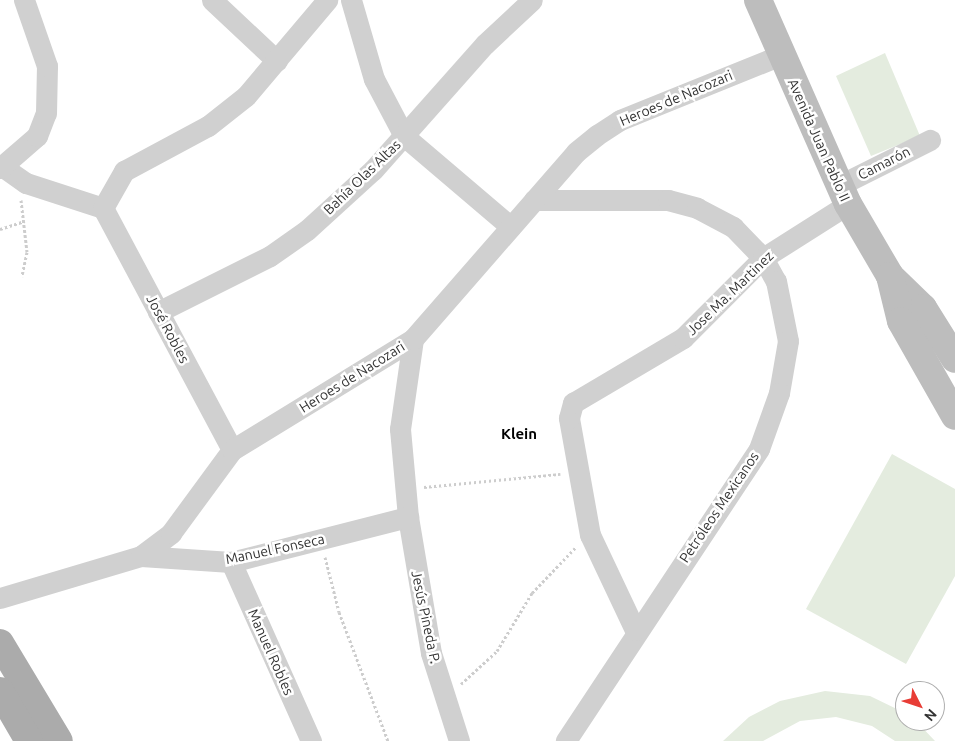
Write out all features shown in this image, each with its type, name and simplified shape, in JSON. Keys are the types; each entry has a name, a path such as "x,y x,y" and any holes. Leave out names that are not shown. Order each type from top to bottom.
{"main road":[{"name":"Avenida Juan Pablo II","path":"758,0 843,195 890,276 923,308 955,359"},
{"name":"Avenida Juan Pablo II","path":"890,276 901,321 955,416"},
{"path":"0,643 59,741"},
{"path":"0,691 30,741"}],"street":[{"path":"24,0 47,66 46,113 36,136 7,171 103,208 124,171 208,126 246,96 327,0"},
{"path":"212,0 277,61"},
{"path":"351,0 374,79 404,136 511,227"},
{"name":"Bahía Olas Altas","path":"158,312 270,256 307,230 404,136 485,44 532,0"},
{"name":"Heroes de Nacozari","path":"0,598 141,556 171,533 232,450 413,339 576,152 620,120 781,55"},
{"name":"Camarón","path":"843,195 930,140"},
{"name":"Jose Ma. Martinez","path":"635,630 590,535 569,418 572,402 683,338 763,258 843,195"},
{"name":"Petróleos Mexicanos","path":"534,200 668,200 697,208 734,227 763,258 785,317 788,341 779,393 759,449 635,630 566,741"},
{"name":"José Robles","path":"103,208 232,450"},
{"name":"Jesús Pineda P.","path":"413,339 400,429 408,517 420,600 458,741"},
{"name":"Manuel Fonseca","path":"141,556 231,562 408,517"},
{"name":"Manuel Robles","path":"231,562 311,741"}],"path":[{"path":"7,171 25,221 27,252 22,276"},
{"path":"0,229 25,221"},
{"path":"406,490 455,480 580,472"},
{"path":"445,694 468,680 497,651 532,593 590,535"},
{"path":"320,540 340,612 388,741"}],"shaded area":[{"path":"885,53 920,136 871,156 836,76"},
{"path":"892,454 955,489 955,576 906,664 806,609"},
{"path":"825,691 870,696 895,708 895,731 926,731 935,741 895,741 872,726 836,717 800,721 763,741 723,741 749,717 780,701"}],"district":[{"name":"Klein","path":"519,434"}]}
